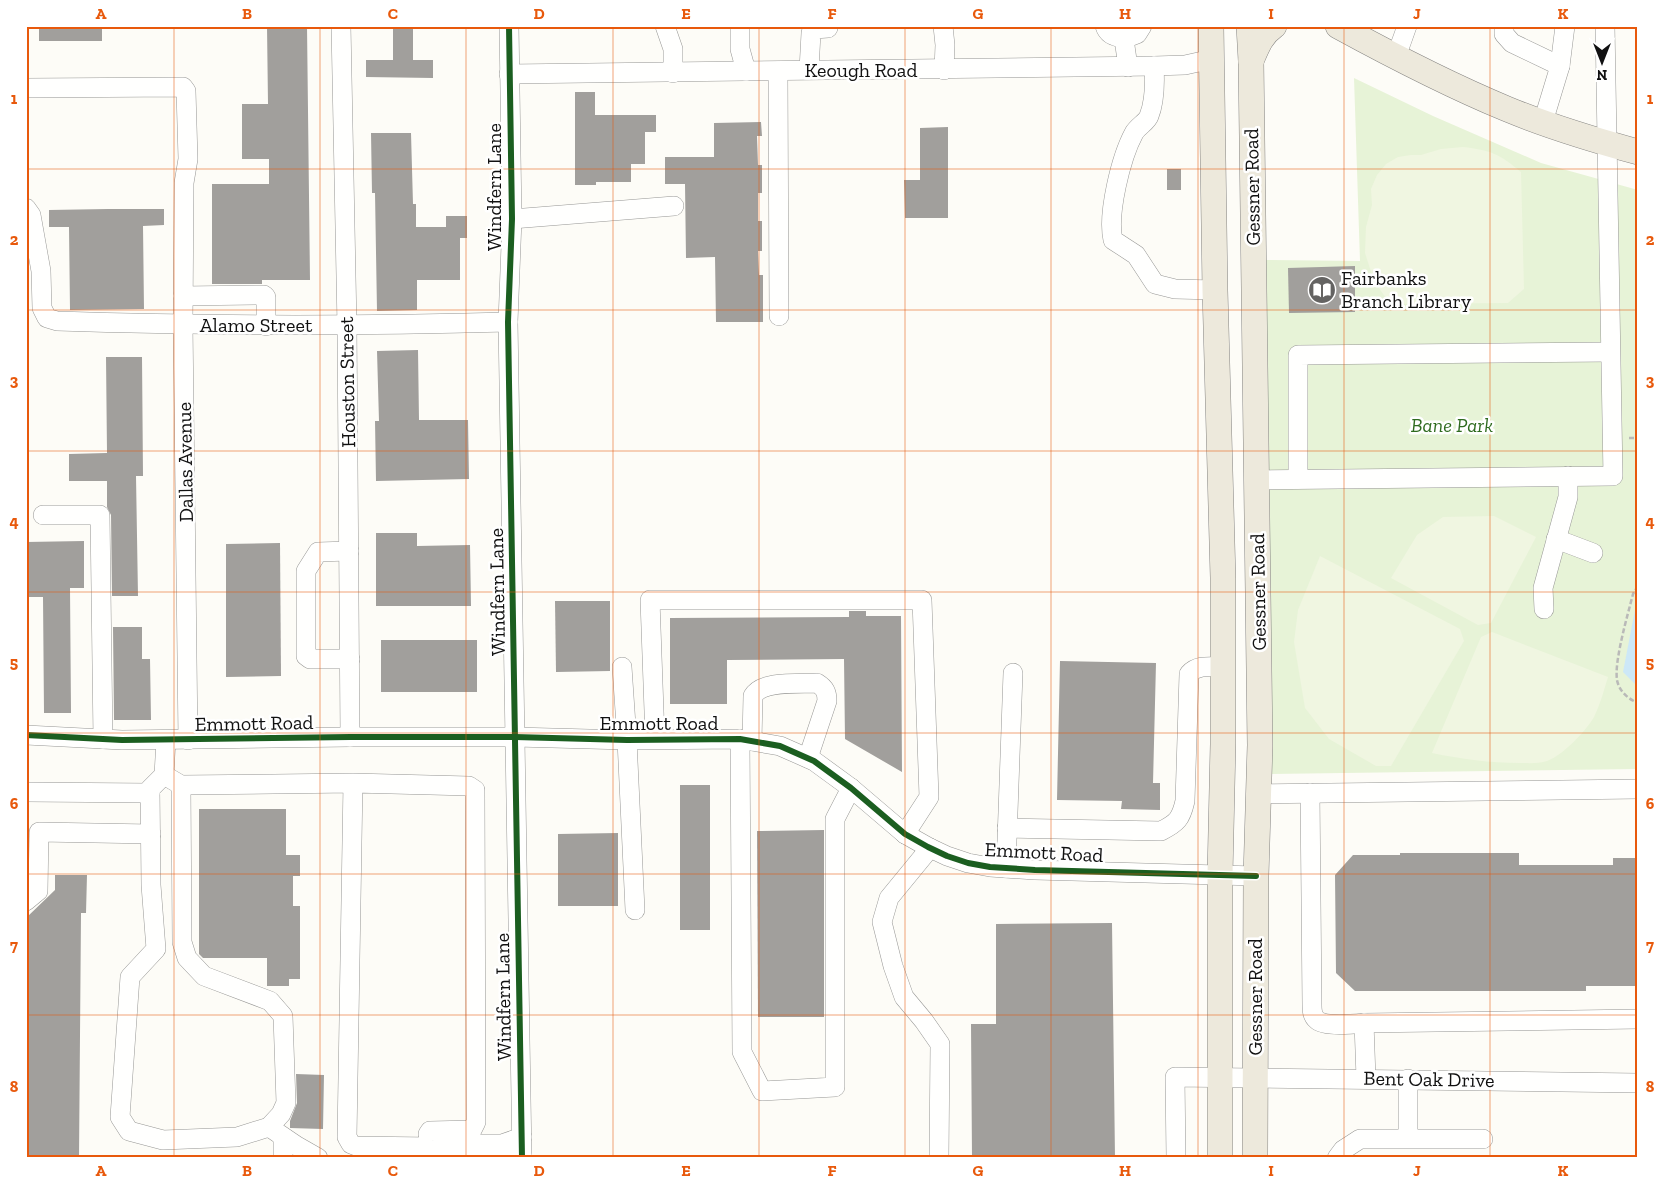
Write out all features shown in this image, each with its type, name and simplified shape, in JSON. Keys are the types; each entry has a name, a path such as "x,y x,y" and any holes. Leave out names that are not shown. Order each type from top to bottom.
{"main road":[{"name":"Gessner Road","path":"1211,26 1215,290 1223,578 1223,744 1220,875 1209,1078 1220,1158"},
{"name":"Gessner Road","path":"1249,26 1260,745 1256,876 1255,1158"},
{"path":"1251,61 1259,42 1268,30 1274,26"},
{"path":"1339,26 1396,57 1508,109 1606,143 1638,152"},
{"path":"1215,290 1254,290"},
{"path":"1223,578 1258,577"},
{"path":"1223,744 1260,745"}],"street":[{"name":"Windfern Lane","path":"509,26 512,219 508,322 522,1150"},
{"path":"666,26 673,49 673,72"},
{"path":"740,26 740,49 746,71"},
{"path":"943,26 945,44 944,70"},
{"path":"1105,26 1106,31 1112,36 1124,40 1137,34 1142,26"},
{"path":"1396,57 1408,26"},
{"path":"1504,26 1504,34 1512,43 1560,66"},
{"path":"1543,122 1560,66 1565,26"},
{"path":"1256,480 1613,476 1605,26"},
{"name":"Houston Street","path":"341,27 347,326 350,737"},
{"path":"809,70 811,33 814,29 828,28"},
{"path":"1124,40 1128,66"},
{"name":"Keough Road","path":"510,74 1154,66 1185,65 1212,58"},
{"path":"1154,66 1155,87 1149,117 1135,131 1120,172 1110,228 1113,240 1136,255 1155,284 1175,289 1215,290"},
{"path":"778,71 779,316"},
{"name":"Dallas Avenue","path":"26,88 183,86 186,91 188,159 184,183 183,325 188,740"},
{"path":"512,219 674,206"},
{"name":"Alamo Street","path":"26,208 30,215 42,271 42,308 47,318 57,321 266,326 508,322"},
{"path":"183,296 264,295 266,297 266,326"},
{"path":"1298,480 1298,355 1610,352"},
{"path":"1544,609 1543,588 1568,497 1568,476"},
{"path":"43,515 100,515 103,739"},
{"path":"1556,539 1593,553"},
{"path":"349,551 318,552 306,571 306,656 310,659 350,659"},
{"path":"655,739 650,600 922,600 929,797 905,834"},
{"path":"622,667 635,910"},
{"path":"1007,828 1160,831 1174,824 1182,816 1185,801 1189,674 1201,667 1223,667"},
{"path":"1006,868 1013,673"},
{"path":"808,758 827,701 827,693 823,687 817,683 767,685 756,690 753,696 746,740 742,1052 762,1090 835,1087 835,819 851,788"},
{"name":"Emmott Road","path":"26,736 166,740 350,737 746,740 780,746 808,758 851,788 905,834 947,856 968,863 1006,868 1256,876"},
{"path":"166,740 164,775 150,789 151,886 156,949 130,977 120,1117 129,1131 163,1140 237,1137 276,1132 318,1158"},
{"path":"164,775 181,785 353,783 469,786 475,790 476,1122 472,1130 430,1131 428,1134 434,1148"},
{"path":"353,783 347,1137 351,1144 356,1146 434,1148 445,1144 502,1144 522,1150"},
{"path":"181,785 182,942 186,958 204,976 270,1001 283,1016 286,1103 276,1132 283,1158"},
{"path":"1258,794 1638,789"},
{"path":"26,792 150,793"},
{"path":"1310,793 1312,995 1313,1016 1318,1022 1326,1024 1364,1024 1638,1019"},
{"path":"26,901 38,891 38,832 151,834"},
{"path":"930,848 889,898 882,922 893,966 904,997 940,1044 939,1158"},
{"path":"1364,1024 1366,1078"},
{"name":"Bent Oak Drive","path":"1176,1158 1175,1077 1638,1083"},
{"path":"1408,1079 1408,1138"},
{"path":"1337,1158 1343,1150 1360,1139 1483,1139"}],"path":[{"path":"1638,586 1633,594 1619,655 1617,680 1622,691 1638,703"}],"green space":[{"name":"Bane Park","path":"1354,78 1433,116 1541,163 1638,190 1638,769 1271,774 1263,260 1360,261"},
{"path":"1463,147 1494,154 1521,172 1524,289 1508,303 1390,304 1374,281 1365,253 1366,227 1372,205 1371,189 1377,175 1386,164 1398,157 1421,155 1441,149"},
{"path":"1494,516 1536,537 1491,623 1478,625 1391,578 1417,535 1443,517"},
{"path":"1320,556 1460,629 1464,641 1391,766 1376,766 1329,739 1305,708 1294,642 1298,610"},
{"path":"1492,632 1608,677 1598,708 1590,723 1566,749 1547,761 1540,763 1498,762 1432,753 1481,637"}],"water":[{"path":"1638,607 1638,687 1623,672 1635,610"}],"building":[{"path":"39,26 102,26 102,41 39,41"},
{"path":"267,26 307,26 310,280 262,280 262,284 212,284 212,184 269,184 269,159 242,159 242,104 268,104"},
{"path":"393,26 413,26 413,60 433,60 433,78 366,77 366,60 393,60"},
{"path":"575,92 595,92 595,115 656,115 656,132 645,132 645,164 631,164 631,182 596,182 596,185 575,185"},
{"path":"761,122 762,136 757,136 758,165 762,165 762,193 758,193 758,221 762,221 762,251 758,251 759,275 763,275 763,322 716,322 715,257 686,258 685,184 665,184 665,157 714,157 714,123"},
{"path":"948,127 948,218 905,218 904,180 920,180 920,128"},
{"path":"371,133 411,133 413,204 416,204 416,227 446,227 446,216 467,216 467,238 460,238 460,280 417,280 417,310 377,311 375,193 372,193"},
{"path":"1167,169 1181,169 1181,190 1167,190"},
{"path":"164,209 164,225 143,226 144,309 70,310 69,227 49,227 49,210"},
{"name":"Fairbanks Branch Library","path":"1355,266 1355,312 1289,313 1288,268"},
{"path":"418,350 419,420 468,420 469,479 376,481 375,421 379,421 377,351"},
{"path":"106,357 142,357 143,476 136,476 138,596 112,596 111,515 107,507 107,481 69,481 69,454 107,453"},
{"path":"376,533 417,533 417,546 470,545 471,606 376,606"},
{"path":"84,541 84,588 70,588 71,713 44,713 43,597 26,597 26,542"},
{"path":"280,543 281,676 226,677 226,544"},
{"path":"555,601 610,601 610,671 556,672"},
{"path":"849,611 866,611 866,616 901,616 902,772 845,739 844,659 727,660 727,704 670,704 670,618 849,617"},
{"path":"113,627 142,627 142,659 150,659 151,720 114,720"},
{"path":"381,640 477,640 477,692 381,692"},
{"path":"1060,661 1156,663 1153,783 1160,783 1160,810 1121,809 1122,801 1057,800"},
{"path":"680,785 710,785 710,930 680,930"},
{"path":"199,809 286,809 286,855 300,855 300,876 293,876 293,906 300,906 300,979 289,979 289,986 267,986 267,958 203,958 199,954"},
{"path":"824,830 824,1017 758,1017 757,831"},
{"path":"618,833 618,906 558,906 558,834"},
{"path":"1400,853 1519,853 1519,865 1613,865 1613,858 1638,858 1638,986 1586,986 1586,991 1355,991 1336,973 1335,875 1353,855 1400,855"},
{"path":"55,875 87,875 86,913 81,913 79,1158 26,1158 26,918 55,890"},
{"path":"1112,923 1115,1158 972,1158 971,1024 996,1024 996,924"},
{"path":"296,1074 324,1075 323,1129 290,1128 290,1121 297,1103"}],"cycle path":[{"path":"509,26 512,219 508,322 522,1158"},
{"path":"26,735 122,740 350,737 515,737 627,740 740,739 780,746 814,761 851,788 905,834 947,856 968,863 990,867 1035,870 1256,876"}],"place":[{"name":"Fairbanks Branch Library","path":"1322,290"}]}
